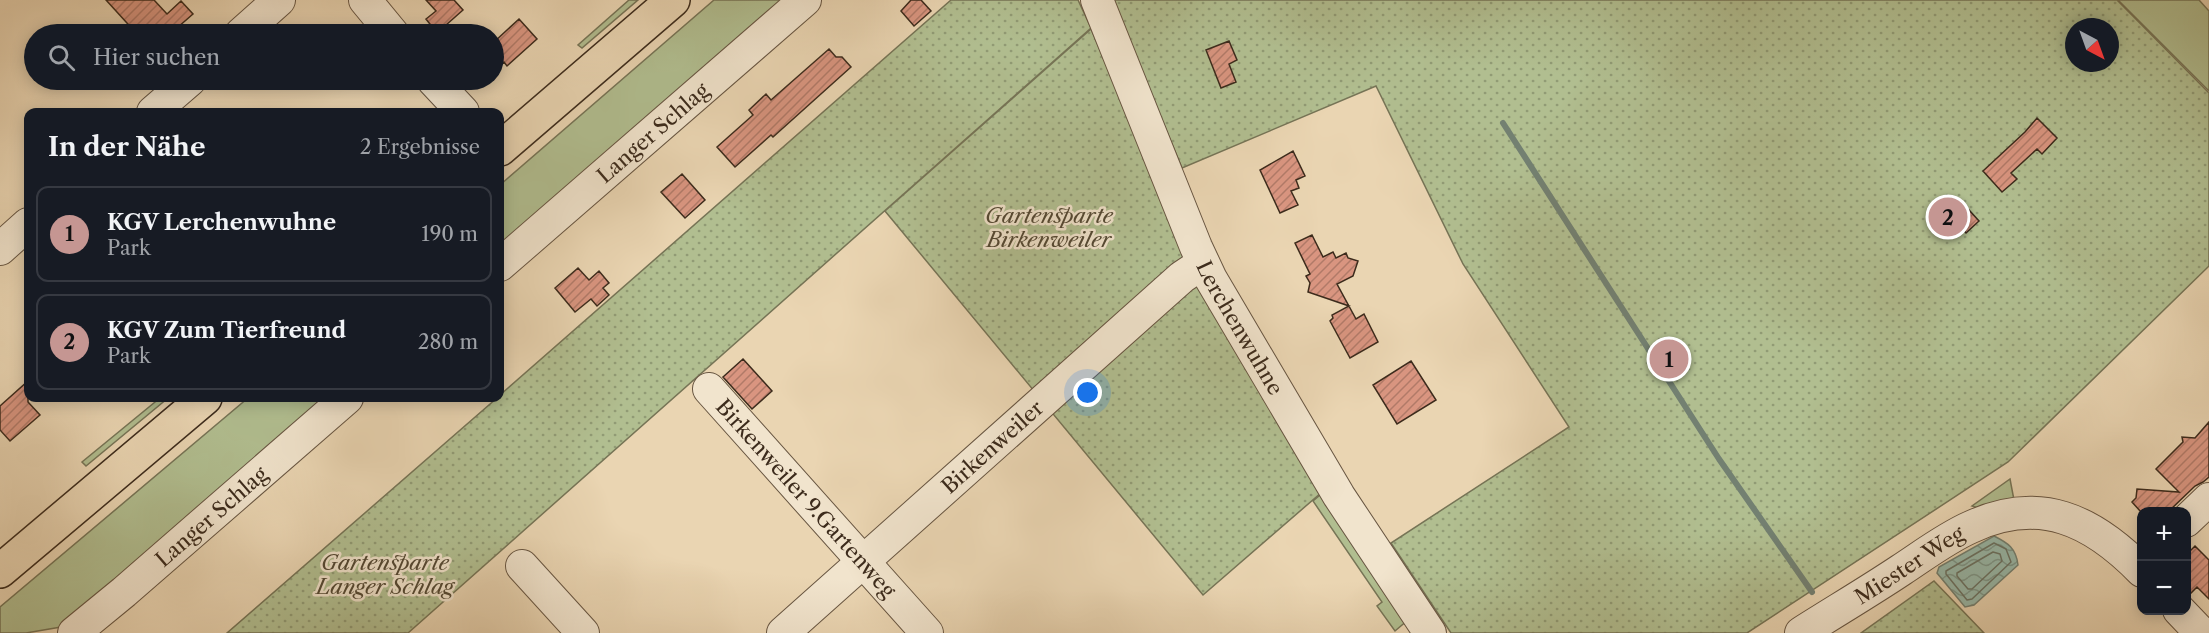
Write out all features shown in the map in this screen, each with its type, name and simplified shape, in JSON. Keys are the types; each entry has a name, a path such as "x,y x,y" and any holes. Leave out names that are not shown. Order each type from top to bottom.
{"main road":[{"path":"504,146 672,0"},
{"path":"0,571 200,402"}],"street":[{"path":"252,24 279,0"},
{"path":"365,0 385,24"},
{"name":"Langer Schlag","path":"504,262 805,0"},
{"name":"Lerchenwuhne","path":"1097,0 1203,263 1339,496 1430,633"},
{"path":"158,108 178,90"},
{"path":"442,90 459,108"},
{"path":"0,249 24,228"},
{"name":"Birkenweiler","path":"783,633 1182,277 1203,263"},
{"name":"Birkenweiler 9.Gartenweg","path":"709,389 927,633"},
{"name":"Langer Schlag","path":"74,633 342,402"},
{"path":"2191,517 2209,499"},
{"name":"Miester Weg","path":"1801,633 1956,534 1992,519 2025,513 2060,517 2091,528 2137,565"},
{"path":"522,566 583,633"},
{"path":"2184,615 2201,633"}],"green space":[{"path":"629,0 638,0 582,48 578,45"},
{"path":"714,0 794,0 504,254 504,182"},
{"name":"Gartensparte Langer Schlag","path":"951,0 1078,0 1091,28 408,633 227,633 492,402 504,402 504,391"},
{"path":"1112,0 2117,0 2209,93 2209,266 2008,462 1747,633 1451,633 1391,543 1569,427 1463,264 1376,86 1182,168"},
{"path":"2118,0 2199,0 2209,11 2209,91"},
{"name":"Gartensparte Birkenweiler","path":"1091,29 1184,246 1322,492 1203,595 885,211"},
{"path":"155,402 163,402 86,466 82,462"},
{"path":"243,402 334,402 61,627 26,633 0,633 0,607"},
{"path":"2010,479 2014,500 1978,508 1972,506"},
{"path":"1326,490 1409,619 1395,631 1377,606 1382,602 1313,501"},
{"path":"1934,581 1984,633 1861,633"}],"water":[{"path":"1994,536 2010,547 2018,565 1974,605 1965,607 1937,573 1939,567"}],"building":[{"path":"106,0 154,0 167,14 181,1 193,14 182,24 128,24"},
{"path":"426,0 454,0 463,10 447,24 430,24 426,19 436,11"},
{"path":"911,0 921,0 931,11 914,26 901,11"},
{"path":"519,19 537,39 507,66 504,62 504,33"},
{"path":"1229,41 1237,60 1229,64 1236,82 1221,88 1206,50"},
{"path":"829,49 836,57 842,57 851,67 773,137 771,135 735,167 717,147 753,115 749,110 766,94 771,100"},
{"path":"2037,118 2057,138 2042,154 2037,149 2011,173 2017,179 2002,192 1983,171"},
{"path":"1293,151 1305,176 1296,180 1299,188 1291,191 1298,205 1280,213 1260,170"},
{"path":"682,174 705,200 685,218 661,192"},
{"path":"1960,200 1979,221 1966,233 1947,212"},
{"path":"1312,235 1323,257 1333,252 1336,258 1346,253 1348,258 1358,261 1353,276 1337,284 1349,306 1308,292 1310,283 1306,276 1310,274 1295,243"},
{"path":"578,268 589,280 599,271 609,283 603,288 609,295 597,306 591,299 575,312 555,288"},
{"path":"1349,306 1356,319 1364,314 1378,342 1350,358 1330,321 1333,318 1332,315"},
{"path":"743,359 772,391 752,409 723,377"},
{"path":"1411,361 1436,400 1397,424 1373,385"},
{"path":"24,385 24,402 28,402 40,415 10,441 0,430 0,406"},
{"path":"2209,422 2209,477 2195,486 2173,507 2137,508 2132,502 2136,498 2137,489 2179,492 2156,469 2183,442 2182,437 2195,438"},
{"path":"2195,546 2209,560 2209,599 2197,587 2191,593 2191,550"}],"waterway":[{"path":"1503,123 1719,459 1812,592"}],"place":[{"name":"KGV Zum Tierfreund","path":"1948,217"},
{"name":"KGV Lerchenwuhne","path":"1669,359"}]}
